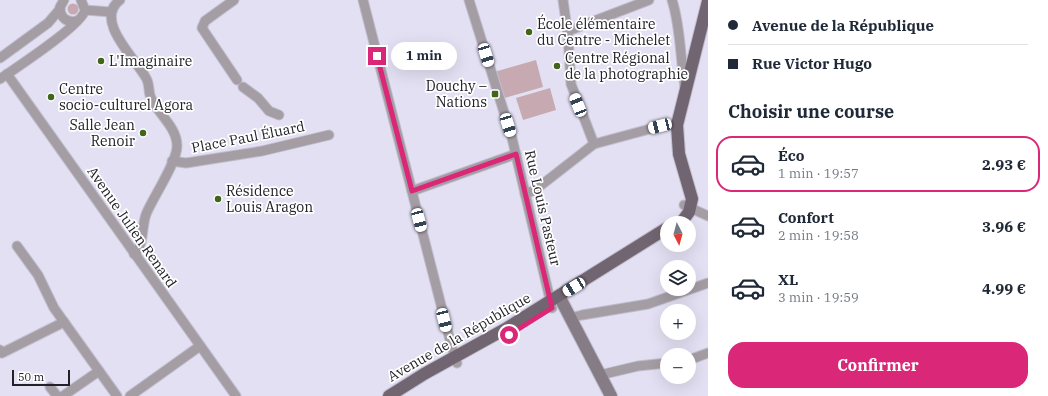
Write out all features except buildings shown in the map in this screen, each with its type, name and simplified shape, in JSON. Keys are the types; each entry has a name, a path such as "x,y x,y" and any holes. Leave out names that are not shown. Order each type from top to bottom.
{"main road":[{"path":"684,216 692,195 676,140 677,125 708,1"},
{"path":"680,216 687,206"},
{"name":"Avenue de la République","path":"556,302 660,233"},
{"name":"Avenue de la République","path":"389,396 456,360 556,302 660,238"},
{"name":"Avenue de la République","path":"401,396 456,360"}],"street":[{"path":"0,58 48,23 60,9 64,0"},
{"path":"4,76 62,36 76,21 83,17 85,10 81,0"},
{"path":"120,0 111,12 115,32 147,79 151,99 174,133 176,150 146,213 141,243 138,250 134,254"},
{"path":"234,0 205,21 202,28 240,84 258,98 269,111 279,115"},
{"path":"363,0 456,360"},
{"name":"Rue Louis Pasteur","path":"469,0 516,154 525,194 556,302"},
{"path":"563,0 568,31 572,88 594,144"},
{"path":"568,31 649,0"},
{"path":"672,0 679,22 680,59 685,89"},
{"path":"60,9 64,19 69,22 76,21"},
{"path":"85,10 111,12"},
{"name":"Avenue Julien Renard","path":"4,76 236,396"},
{"path":"525,194 535,190 594,144 660,126 677,125"},
{"name":"Place Paul Éluard","path":"172,161 186,164 262,151 329,135"},
{"path":"412,191 516,154"},
{"path":"687,206 708,216"},
{"path":"17,246 38,275 54,308 117,396"},
{"path":"570,318 582,314 648,304 708,283"},
{"path":"556,302 570,318 611,396"},
{"path":"1,353 64,322"},
{"path":"130,396 200,346"},
{"path":"696,357 708,353"},
{"path":"600,375 632,367 660,364"},
{"path":"63,396 99,371"},
{"path":"50,387 57,396"}],"shaded area":[{"path":"73,3 77,5 79,9 77,13 73,15 69,13 67,9 69,5"},
{"path":"536,60 543,87 501,99 494,72"},
{"path":"550,88 556,110 523,120 516,98"}],"place":[{"name":"École élémentaire du Centre - Michelet","path":"529,32"},
{"name":"L'Imaginaire","path":"101,61"},
{"name":"Centre Régional de la photographie","path":"557,66"},
{"name":"Douchy – Nations","path":"495,94"},
{"name":"Centre socio-culturel Agora","path":"51,97"},
{"name":"Salle Jean Renoir","path":"143,133"},
{"name":"Résidence Louis Aragon","path":"218,199"}],"route":[{"path":"377,56 412,191 516,154 552,308 509,335"}]}
